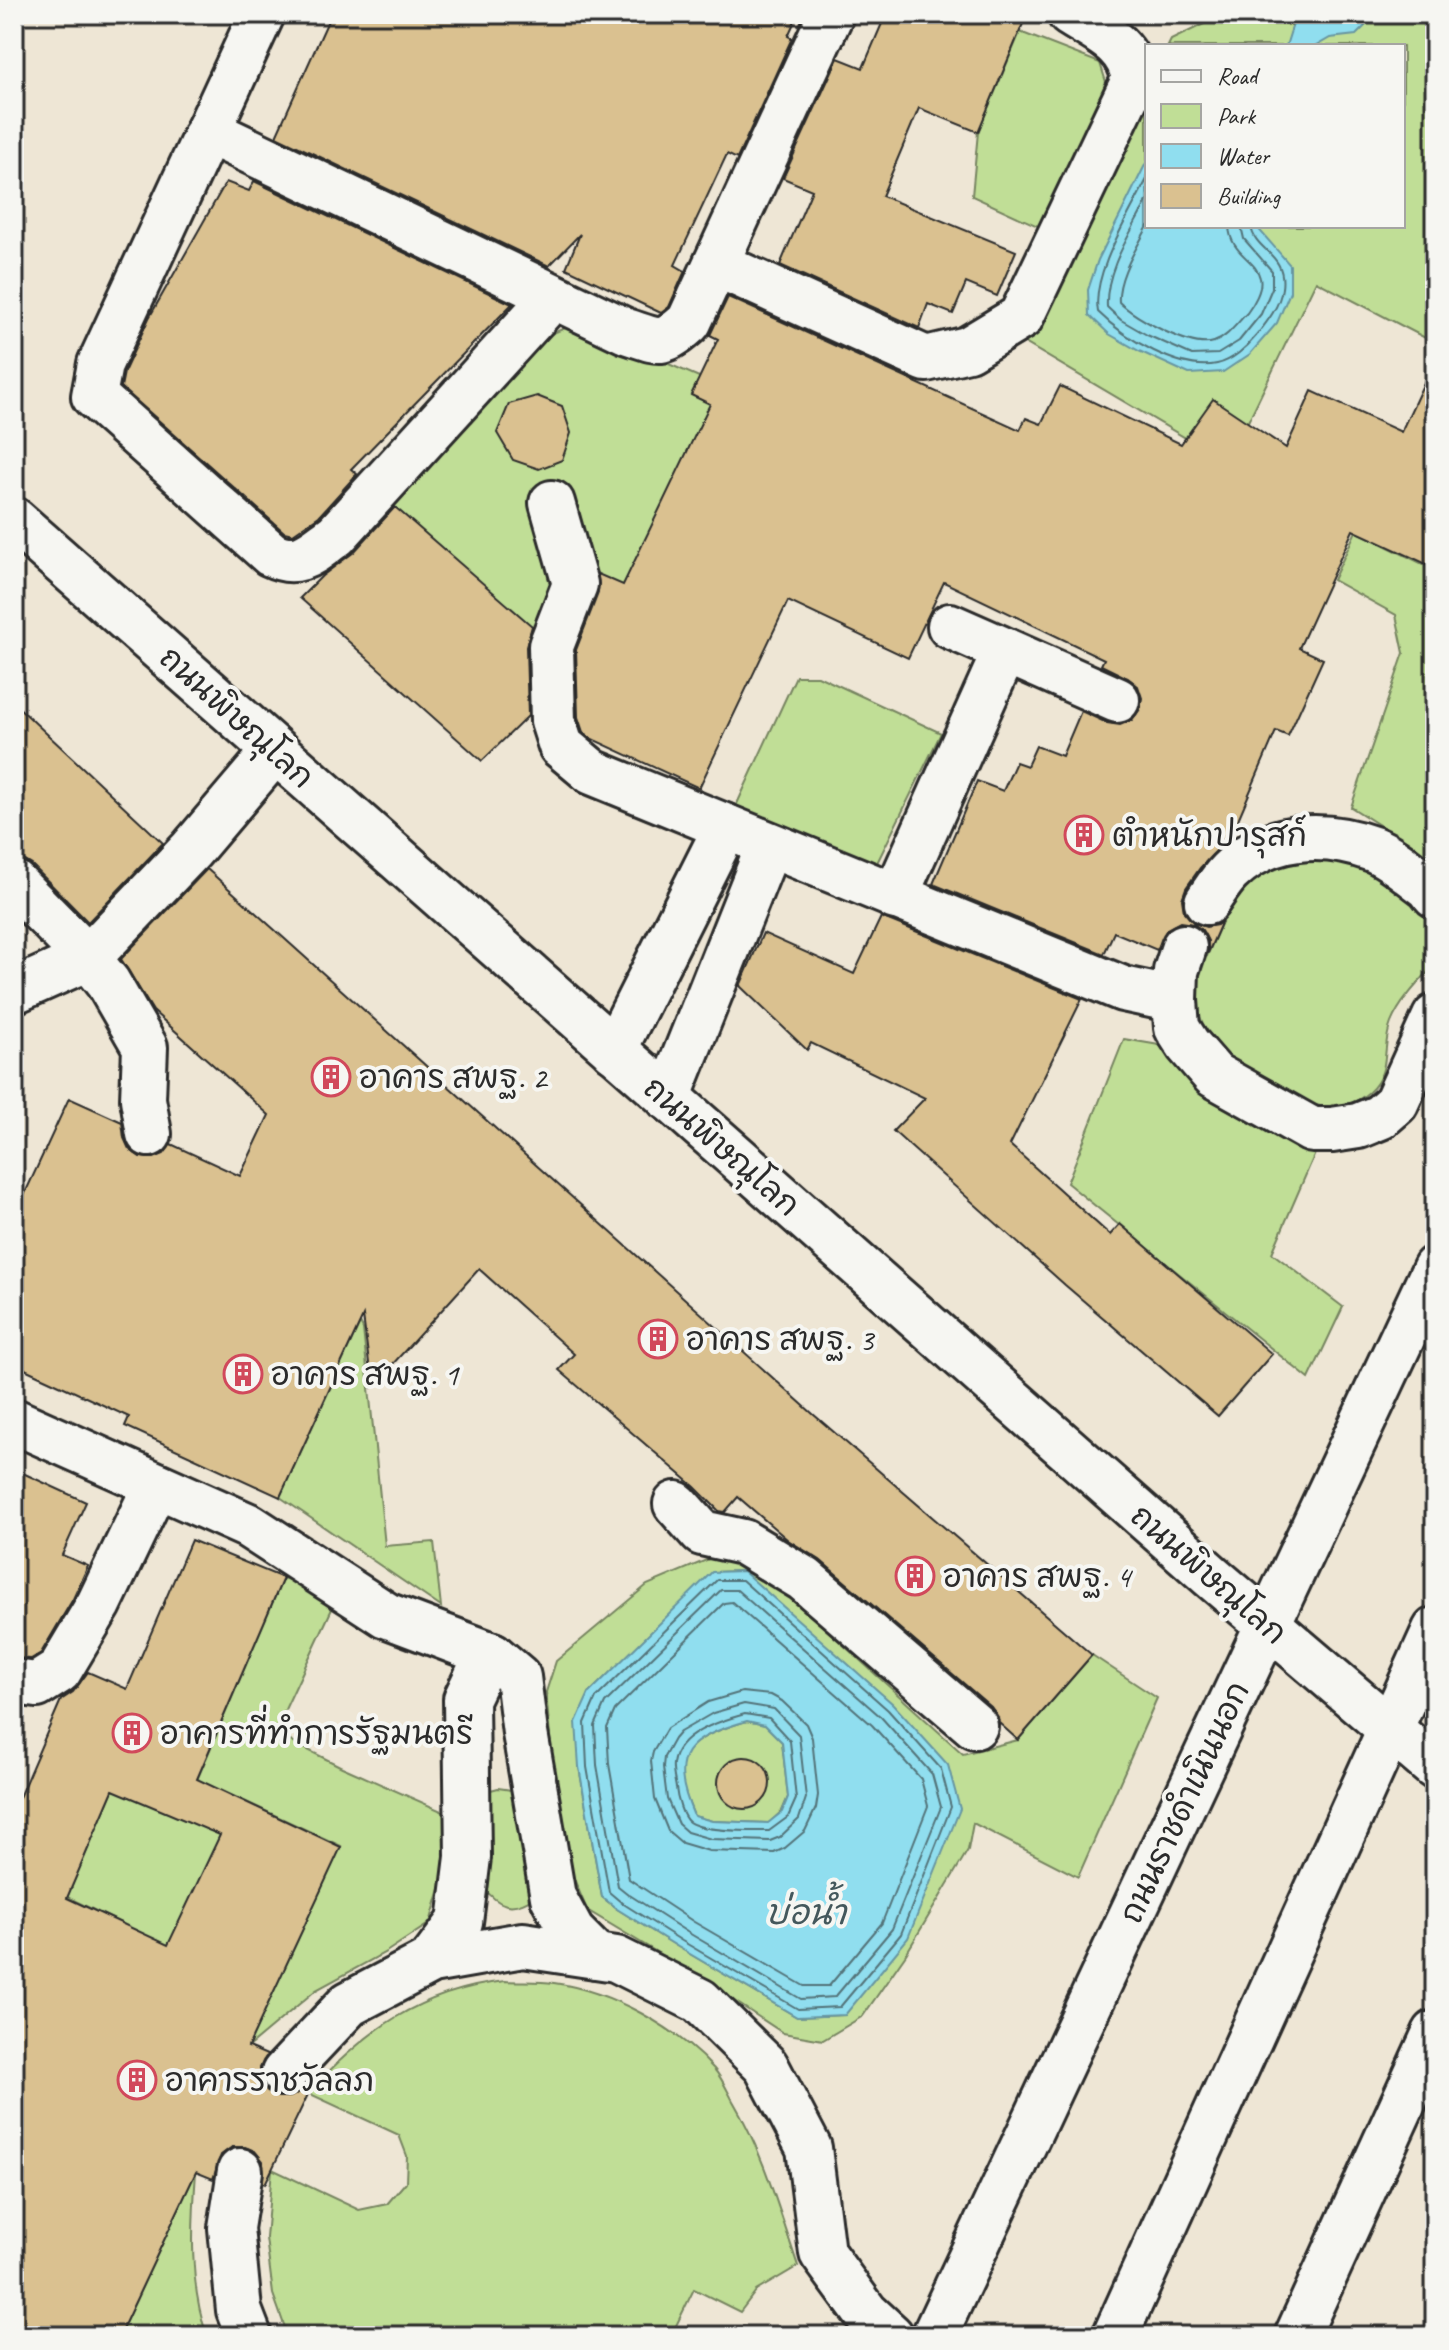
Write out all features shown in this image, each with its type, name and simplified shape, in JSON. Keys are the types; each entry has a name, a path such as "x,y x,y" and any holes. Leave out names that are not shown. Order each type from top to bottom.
{"main road":[{"path":"262,14 100,364 94,396 271,554 283,560 302,559 336,535 553,297"},
{"path":"208,131 626,331 657,341 670,339 689,322 831,14"},
{"path":"716,264 926,359 968,349 1021,317 1134,80 1132,63 1114,42 1070,14"},
{"path":"552,503 575,584 551,646 553,721 561,746 592,772 1123,989 1175,1000"},
{"name":"ถนนพิษณุโลก","path":"14,520 1267,1625 1435,1767"},
{"path":"950,626 1117,700"},
{"path":"895,897 1005,651"},
{"path":"14,991 88,958 191,850 275,751"},
{"path":"614,1050 726,827"},
{"path":"1207,902 1228,872 1254,852 1290,839 1326,837 1375,850 1429,887 1435,895"},
{"path":"668,1098 769,845"},
{"path":"14,883 88,958 108,983 145,1047 143,1099 149,1134"},
{"path":"1184,947 1176,971 1175,1000 1177,1028 1188,1045 1214,1075 1312,1130 1358,1126 1380,1117 1396,1103 1434,1023"},
{"name":"ถนนราชดำเนินนอก","path":"934,2336 1435,1268"},
{"path":"14,1421 249,1526 386,1615 492,1655 518,1677 553,1897 572,1932 596,1956"},
{"path":"14,1682 37,1685 59,1671 99,1604 156,1485"},
{"path":"676,1504 702,1533 743,1542 804,1579 975,1726"},
{"path":"1115,2336 1435,1630"},
{"path":"431,1961 460,1922 468,1857 466,1699 492,1655"},
{"path":"284,2073 349,2004 431,1961 523,1945 616,1959 700,2001 766,2066 809,2148 822,2253 866,2313 891,2336"},
{"path":"1297,2336 1435,2033"},
{"path":"240,2171 231,2228 239,2310 249,2336"}],"green space":[{"path":"1248,14 1435,14 1435,343 1316,281 1228,463 1025,343 1145,94 1145,228 1405,228 1405,44 1169,44 1171,40 1214,19"},
{"path":"1020,32 1100,63 1106,82 1042,228 972,196 978,132"},
{"path":"575,324 732,391 594,691 391,504 524,355 553,333"},
{"path":"1356,531 1435,570 1435,866 1409,844 1351,807 1404,653 1396,615 1333,580"},
{"path":"796,676 818,676 941,733 875,867 736,806"},
{"path":"1301,857 1338,857 1375,872 1413,900 1427,920 1430,931 1431,969 1408,994 1394,1016 1388,1032 1381,1076 1369,1092 1356,1101 1331,1107 1305,1102 1236,1073 1209,1036 1195,998 1194,952 1207,956 1227,910 1246,879"},
{"path":"1124,1039 1159,1045 1205,1086 1317,1149 1272,1253 1343,1307 1309,1379 1067,1183"},
{"path":"360,1323 385,1546 434,1542 441,1607 280,1497"},
{"path":"716,1556 742,1558 773,1581 963,1754 1018,1740 1092,1655 1157,1698 1078,1877 973,1823 968,1850 906,1954 863,2016 823,2040 783,2033 587,1910 571,1872 551,1749 546,1692 556,1661 647,1585","holes":["743,1571 845,2015 797,2017 678,1947 602,1897 579,1767 589,1693 713,1572"]},
{"path":"283,1578 338,1596 274,1733 455,1817 430,1923 386,1952 316,1990 248,2047 341,1846 238,1798 144,1999 99,1978 123,1924 67,1897 113,1790 191,1794"},
{"path":"747,1721 765,1725 782,1742 788,1797 782,1811 769,1823 712,1821 694,1816 681,1778 684,1757 689,1749 707,1736"},
{"path":"498,1788 518,1791 533,1897 512,1905 494,1899 483,1887 487,1791"},
{"path":"505,1981 554,1983 598,1994 662,2025 699,2054 720,2076 744,2120 770,2182 798,2266 756,2291 740,2312 694,2289 671,2336 288,2336 273,2294 266,2238 272,2169 359,2210 387,2204 406,2182 407,2156 399,2135 308,2093 373,2033 420,2004 474,1986"},
{"path":"196,2172 195,2275 207,2336 119,2336"}],"water":[{"path":"1304,14 1364,14 1365,26 1356,35 1330,38 1320,44 1287,44 1293,24"},
{"path":"1145,165 1145,228 1258,228 1290,265 1290,292 1277,323 1250,354 1223,372 1189,374 1109,334 1089,315 1088,290 1098,260"},
{"name":"บ่อน้ำ","path":"743,1571 893,1704 948,1765 960,1809 908,1938 845,2015 797,2017 678,1947 602,1897 579,1767 576,1722 589,1693 712,1572","holes":["747,1721 765,1725 782,1742 788,1797 782,1812 768,1823 712,1821 694,1816 682,1777 688,1752 697,1742 726,1727"]}],"building":[{"path":"331,14 798,14 788,36 792,38 737,159 727,154 675,265 685,271 669,307 661,313 566,268 580,234 549,266 276,136"},
{"path":"886,14 1027,14 978,132 919,108 882,196 1016,251 997,296 966,283 953,314 928,304 919,328 780,265 812,190 783,178 838,58 863,68"},
{"path":"254,181 512,304 351,469 357,474 319,516 293,534 284,532 121,387 124,372 149,318 226,182 249,191"},
{"path":"728,297 1020,430 1026,418 1041,424 1060,386 1181,444 1213,399 1286,448 1312,391 1401,432 1435,359 1435,568 1353,530 1299,648 1323,659 1288,736 1276,731 1237,822 1232,820 1221,846 1200,868 1182,899 1184,912 1194,923 1206,927 1222,921 1208,953 1208,941 1202,930 1193,924 1180,922 1167,929 1157,950 1114,932 1104,954 933,884 977,781 1003,791 1016,762 1027,766 1036,746 1062,756 1081,711 1107,723 1120,725 1132,720 1140,709 1142,698 1138,686 1101,665 1104,659 944,582 908,658 788,601 699,788 583,732 578,717 576,650 598,593 598,574 623,585 710,404 691,395 718,339 710,335"},
{"path":"537,396 562,406 571,433 562,460 539,469 513,460 497,433 509,404"},
{"path":"395,507 532,626 526,647 528,716 482,761 300,598 322,576 354,552"},
{"path":"14,703 163,843 88,922 32,865 14,854"},
{"path":"207,869 813,1414 1092,1655 1018,1740 999,1723 991,1707 820,1560 788,1540 738,1497 725,1512 719,1511 559,1370 574,1354 479,1269 372,1387 363,1316 280,1497 125,1426 129,1417 14,1364 14,1217 69,1098 122,1122 129,1149 140,1157 154,1158 164,1154 171,1144 240,1176 269,1115 153,1011 121,959"},
{"path":"881,917 1082,999 1010,1145 1110,1235 1120,1224 1272,1354 1218,1416 893,1131 925,1098 811,1043 807,1050 740,986 763,933 854,974"},
{"path":"14,1469 86,1502 62,1555 88,1566 73,1599 41,1653 31,1659 14,1658"},
{"name":"อาคารราชวัลลภ","path":"191,1540 283,1578 197,1779 341,1847 248,2047 267,2055 260,2068 260,2081 268,2092 278,2097 290,2097 302,2091 309,2082 313,2084 265,2184 263,2161 255,2151 245,2147 232,2147 221,2155 213,2179 196,2172 119,2336 14,2336 14,1809 61,1700 73,1692 88,1672 127,1689","holes":["113,1790 220,1835 168,1945 67,1898"]},
{"path":"744,1757 762,1765 770,1783 762,1801 744,1809 726,1801 718,1783 726,1765"}],"place":[{"name":"ตำหนักปารุสก์","path":"1084,835"},
{"name":"อาคาร สพฐ. 2","path":"331,1077"},
{"name":"อาคาร สพฐ. 3","path":"658,1339"},
{"name":"อาคาร สพฐ. 1","path":"243,1374"},
{"name":"อาคาร สพฐ. 4","path":"915,1576"},
{"name":"อาคารที่ทำการรัฐมนตรี","path":"132,1733"},
{"name":"อาคารราชวัลลภ","path":"137,2080"}]}
